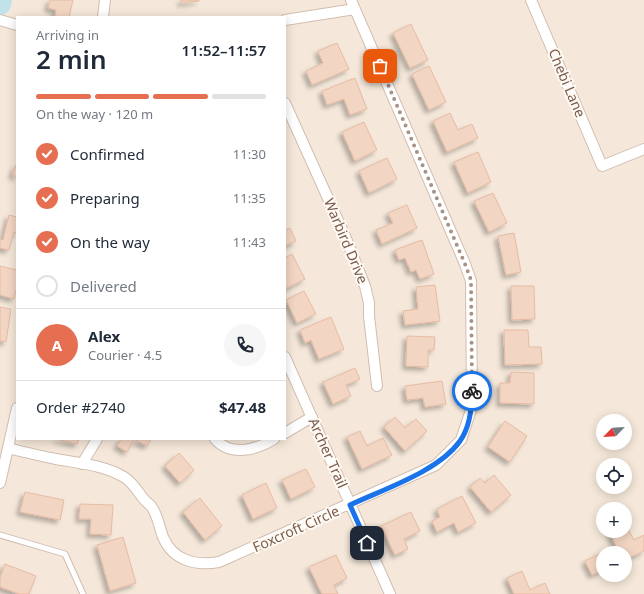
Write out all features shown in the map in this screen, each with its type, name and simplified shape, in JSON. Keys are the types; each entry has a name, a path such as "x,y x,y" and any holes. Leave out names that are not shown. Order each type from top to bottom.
{"street":[{"path":"103,16 105,0"},
{"name":"Chebi Lane","path":"532,0 602,166 644,149"},
{"path":"286,20 353,4"},
{"name":"Foxcroft Circle","path":"8,448 110,471 124,478 135,487 151,506 160,526 163,538 171,549 180,558 190,563 207,564 219,562 350,505 436,465 461,440 472,407 471,280 353,4"},
{"path":"0,20 14,24"},
{"name":"Warbird Drive","path":"286,105 345,236 365,286 370,303 369,316 377,386"},
{"name":"Archer Trail","path":"286,359 390,594"},
{"path":"0,484 16,412"},
{"path":"286,432 312,417"},
{"path":"82,464 96,440"},
{"path":"216,440 218,443 235,451 248,450 272,440"}],"lane":[{"path":"0,534 65,554 83,594"}],"shaded area":[{"path":"0,0 644,0 644,594 0,594"}],"building":[{"path":"50,0 73,0 69,16 55,16 56,10 48,8"},
{"path":"181,0 199,0 199,1 181,3"},
{"path":"411,24 428,60 410,68 393,33"},
{"path":"337,43 349,69 312,85 306,71 323,63 318,51"},
{"path":"429,66 446,102 429,110 412,74"},
{"path":"355,78 367,109 350,115 344,99 327,105 322,91"},
{"path":"450,113 458,130 472,124 478,138 447,152 433,121"},
{"path":"364,122 377,150 355,161 342,132"},
{"path":"478,152 491,182 468,193 454,162"},
{"path":"387,158 397,179 369,193 359,171"},
{"path":"16,165 16,177 12,175"},
{"path":"493,193 507,223 489,232 474,201"},
{"path":"407,205 417,228 382,244 376,230 393,223 388,213"},
{"path":"9,215 16,217 16,233 14,232 9,250 0,248 0,239 3,240"},
{"path":"290,228 296,241 286,246 286,230"},
{"path":"514,233 521,272 506,275 498,236"},
{"path":"422,240 434,274 420,279 416,270 411,272 405,258 399,260 395,250"},
{"path":"292,254 305,279 286,288 286,257"},
{"path":"0,266 16,270 16,290 14,299 0,295"},
{"path":"435,285 440,321 405,325 403,311 418,309 416,287"},
{"path":"511,286 534,286 535,319 512,320"},
{"path":"304,291 316,314 297,323 286,300"},
{"path":"0,307 11,309 6,342 0,341"},
{"path":"331,317 344,349 319,359 311,340 305,343 300,330"},
{"path":"504,330 528,330 529,347 541,347 542,364 505,365"},
{"path":"407,336 435,337 434,350 428,350 428,367 406,366"},
{"path":"355,368 360,379 346,385 351,396 333,404 323,382"},
{"path":"511,372 534,373 534,404 500,403 500,383 510,383"},
{"path":"442,381 446,404 425,407 423,398 407,400 405,386"},
{"path":"395,417 405,428 416,419 427,431 405,451 384,427"},
{"path":"505,421 527,436 510,462 488,447"},
{"path":"360,431 367,446 383,438 392,455 362,469 347,437"},
{"path":"60,440 79,440 77,444"},
{"path":"120,440 133,440 127,452 117,446"},
{"path":"136,440 150,440 147,446"},
{"path":"179,453 194,470 180,483 165,466"},
{"path":"306,469 315,487 291,499 282,480"},
{"path":"494,475 511,495 491,512 470,487 480,478 485,483"},
{"path":"266,483 277,508 253,519 242,495"},
{"path":"25,492 64,500 60,520 20,512"},
{"path":"462,496 476,523 458,532 454,523 437,532 432,521 440,517 437,509"},
{"path":"200,498 222,526 205,540 183,512"},
{"path":"80,504 113,505 111,535 90,534 91,519 79,519"},
{"path":"411,512 420,531 404,539 408,549 395,555 381,526"},
{"path":"644,535 644,551 632,557 632,546 616,546 612,538 632,538 632,536 634,540"},
{"path":"123,537 136,583 110,591 97,545"},
{"path":"336,555 347,578 334,585 338,594 322,594 309,567"},
{"path":"596,556 596,573 592,575 585,561"},
{"path":"5,564 36,576 29,594 19,594 0,587 0,578"},
{"path":"522,571 530,590 545,583 550,594 514,594 507,578"}],"waterway":[{"path":"0,4 1,0"}],"way so far":[{"path":"380,66 471,280 472,391"}],"route":[{"path":"367,543 350,505 436,465 461,440 472,407 472,391"}]}
